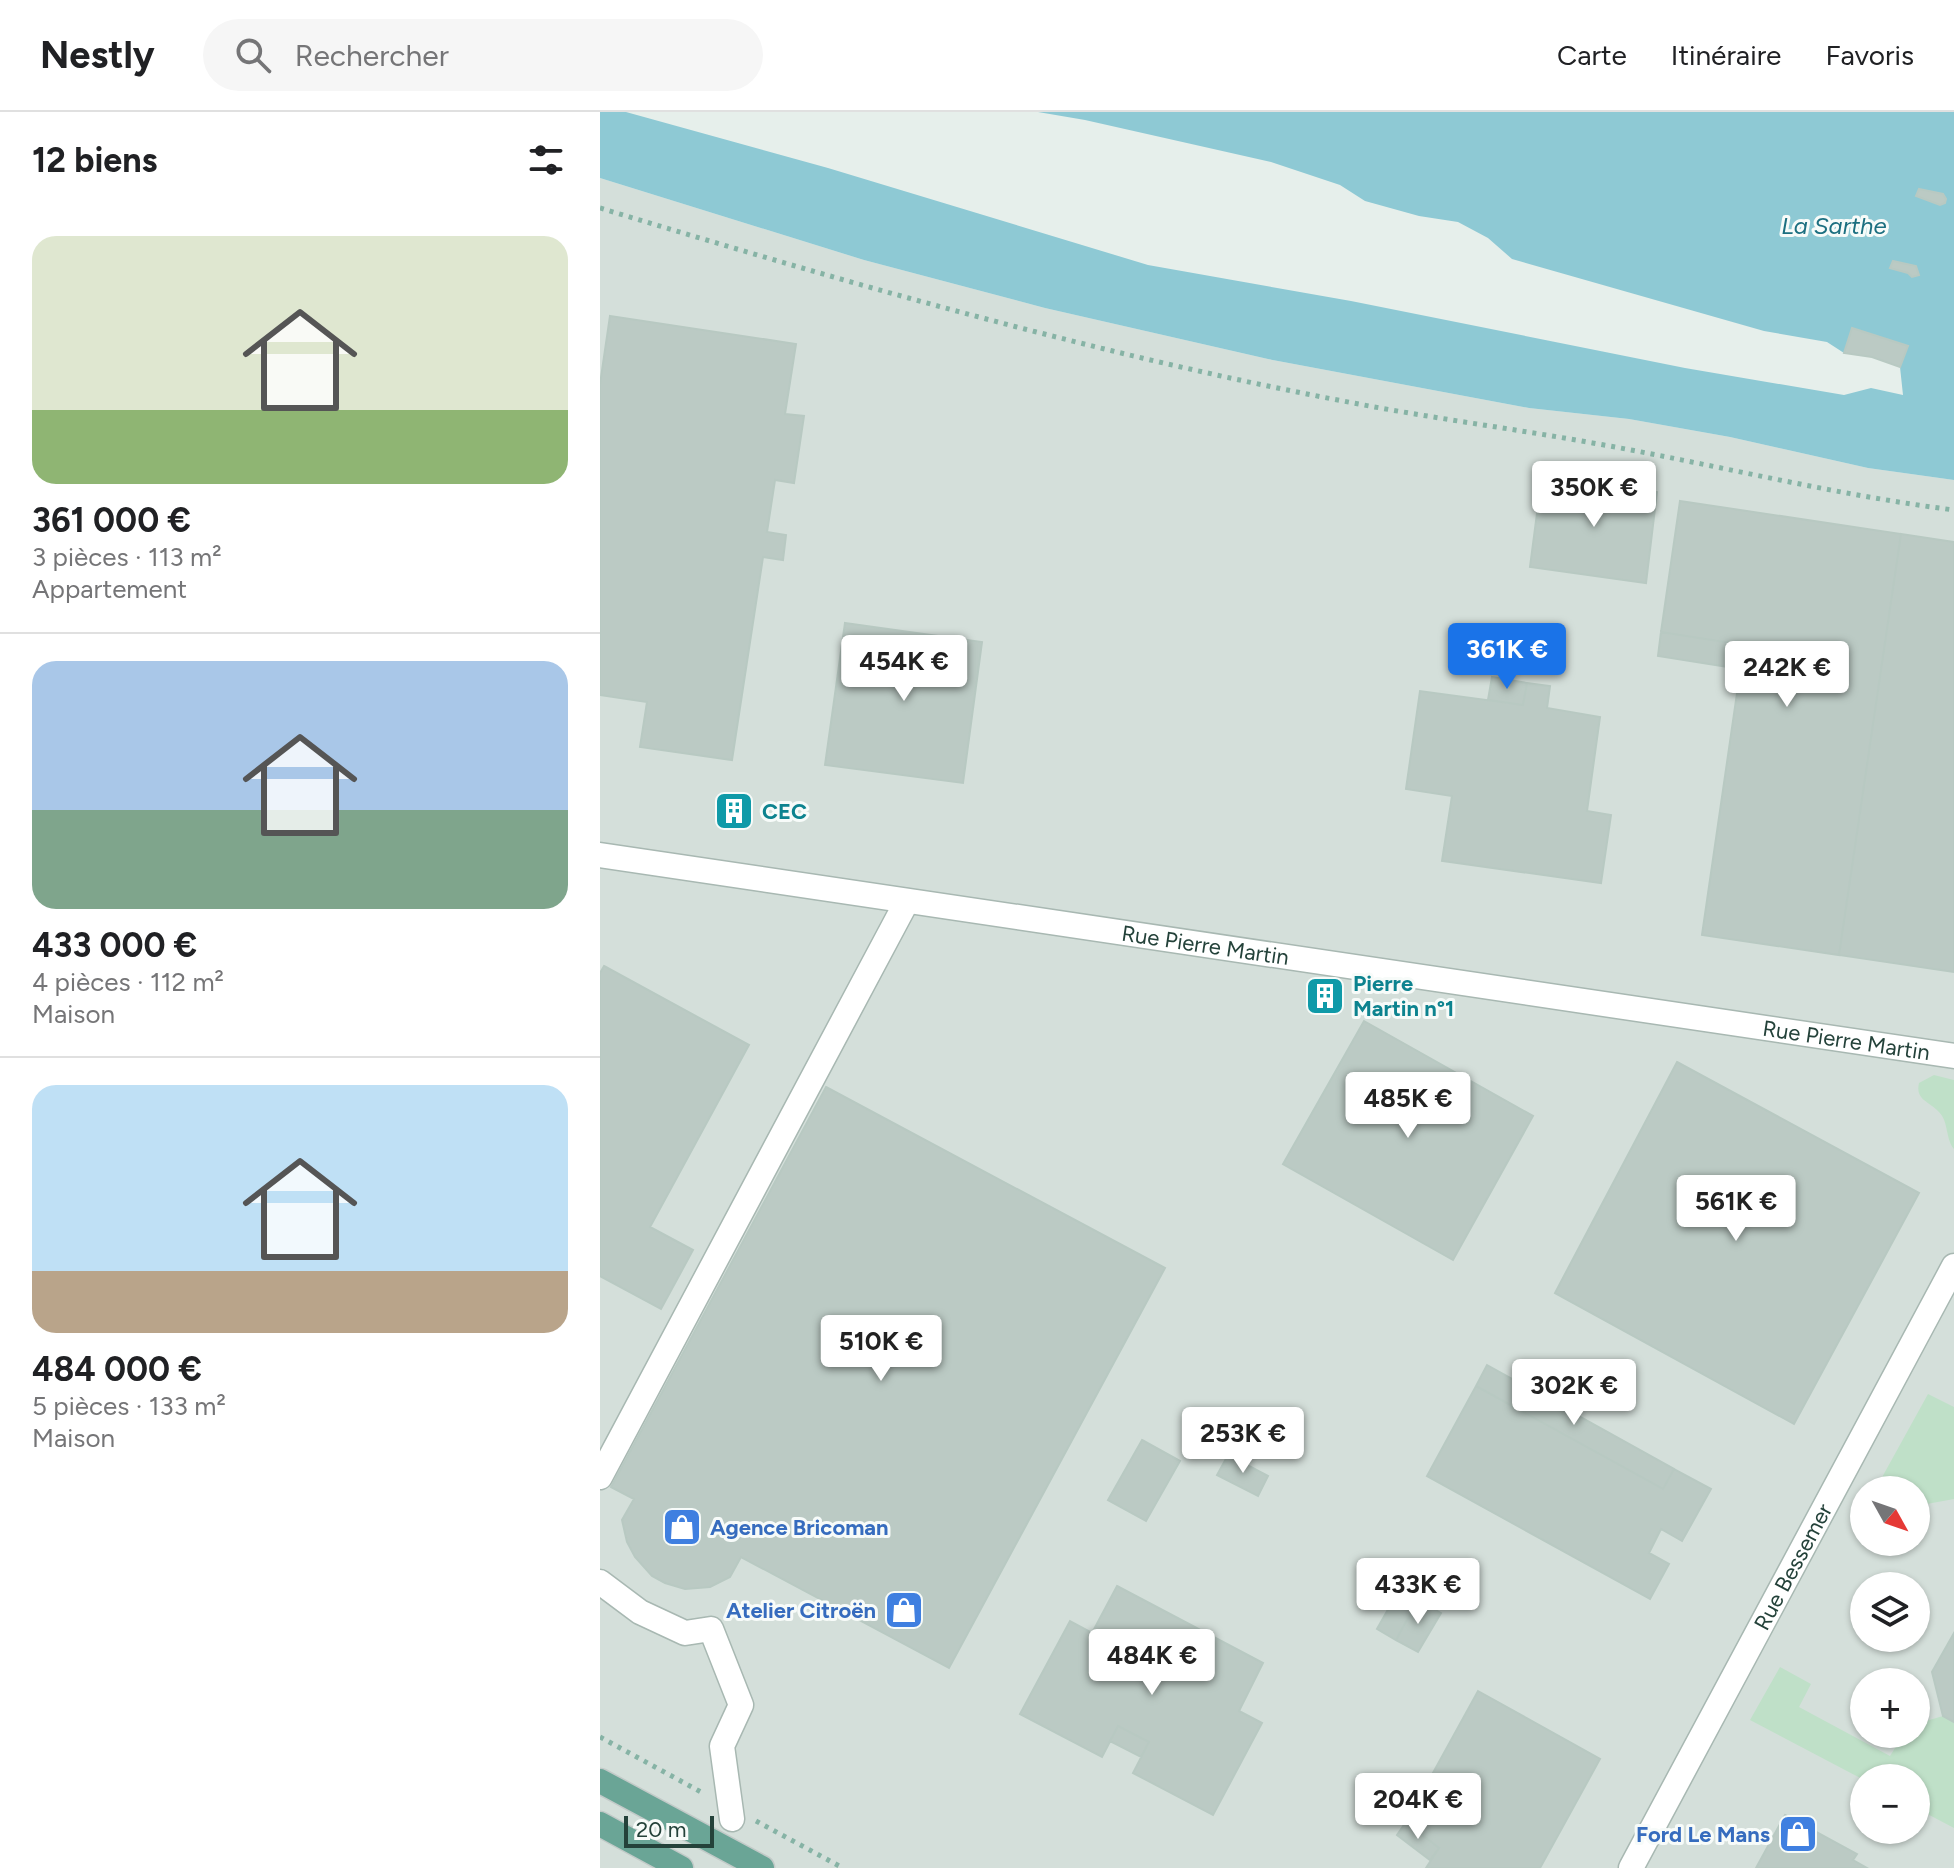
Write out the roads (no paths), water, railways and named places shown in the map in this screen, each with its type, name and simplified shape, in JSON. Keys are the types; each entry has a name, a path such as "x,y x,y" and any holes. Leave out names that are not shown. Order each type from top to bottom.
{"main road":[{"path":"600,1781 762,1868"},
{"path":"600,1824 681,1868"}],"street":[{"name":"Rue Pierre Martin","path":"600,855 1954,1056"},
{"path":"600,1477 907,901"},
{"name":"Rue Bessemer","path":"1631,1868 1954,1266"},
{"path":"600,1582 640,1612 685,1633 711,1629 741,1705 722,1746 732,1819"}],"water":[{"name":"La Sarthe","path":"600,112 626,112 828,168 1148,265 1351,301 1685,368 1844,395 1871,388 1903,395 1900,367 1872,357 1844,353 1827,342 1764,331 1512,259 1488,238 1458,222 1419,216 1365,201 1340,185 1271,162 1038,112 1954,112 1954,480 1868,468 1730,437 1629,419 1529,408 1268,359 1045,308 864,260 600,178"}],"place":[{"name":"CEC","path":"734,811"},
{"name":"Pierre Martin n°1","path":"1325,996"},
{"name":"Agence Bricoman","path":"682,1527"},
{"name":"Atelier Citroën","path":"904,1610"},
{"name":"Ford Le Mans","path":"1798,1834"}]}
